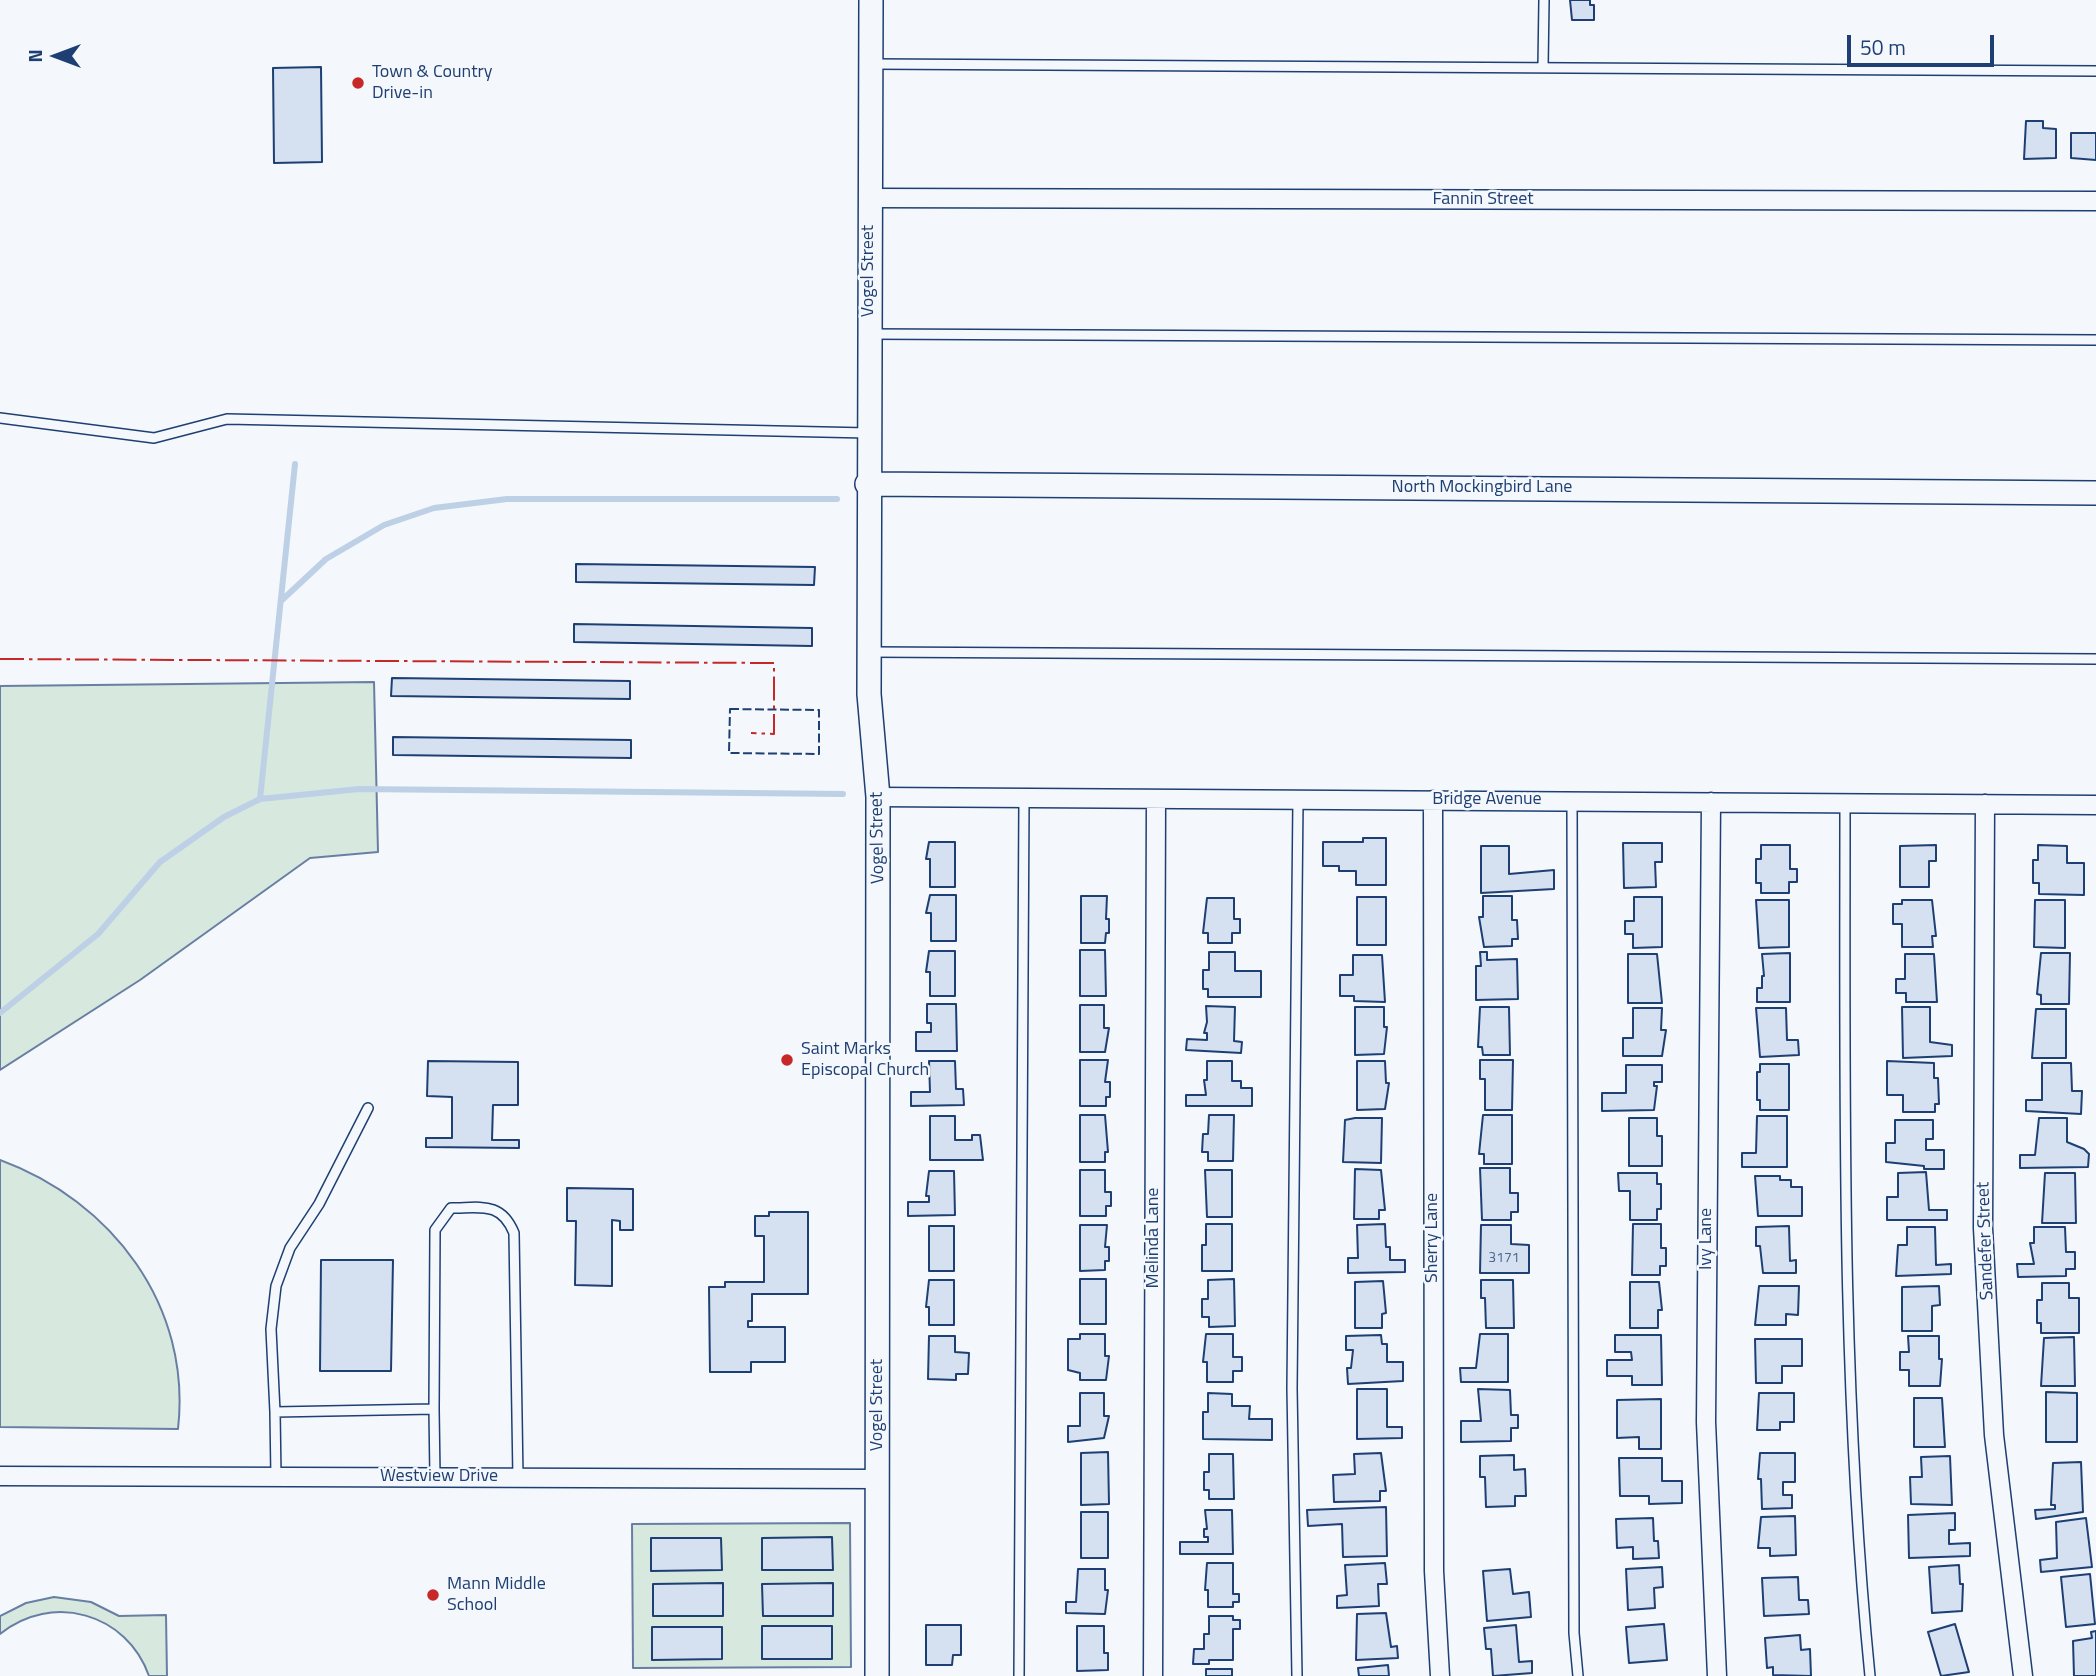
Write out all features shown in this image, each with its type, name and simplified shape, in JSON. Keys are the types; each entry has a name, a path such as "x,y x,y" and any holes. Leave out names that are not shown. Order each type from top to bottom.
{"street":[{"name":"Vogel Street","path":"871,0 867,484 869,652 878,797 877,1676"},
{"name":"Fannin Street","path":"869,198 2096,201"},
{"name":"North Mockingbird Lane","path":"867,484 2096,493"},
{"name":"Bridge Avenue","path":"878,797 2096,805"},
{"name":"Melinda Lane","path":"1153,1676 1156,800"},
{"name":"Sherry Lane","path":"1433,800 1434,1571 1440,1676"},
{"name":"Ivy Lane","path":"1711,802 1706,1422 1717,1676"},
{"name":"Sandefer Street","path":"1985,804 1983,1228 1994,1435 2023,1676"},
{"name":"Westview Drive","path":"0,1476 878,1479"}],"lane":[{"path":"1543,66 1544,0"},
{"path":"870,64 2096,71"},
{"path":"868,334 2096,340"},
{"path":"0,418 154,438 227,419 868,433"},
{"path":"869,652 2096,659"},
{"path":"1019,1676 1024,799"},
{"path":"1297,1676 1293,1374 1298,800"},
{"path":"1572,801 1574,1619 1578,1676"},
{"path":"1845,803 1845,1230 1863,1604 1870,1676"},
{"path":"276,1477 271,1329 275,1286 290,1248 319,1204 368,1108"},
{"path":"435,1477 435,1230 451,1208 489,1208 507,1217 514,1233 517,1478"},
{"path":"275,1412 434,1409"}],"shaded area":[{"path":"374,682 378,852 310,858 140,980 0,1070 0,686"},
{"path":"0,1160 40,1178 77,1202 109,1231 136,1264 157,1301 172,1341 179,1384 178,1429 0,1427"},
{"path":"850,1523 851,1667 633,1668 632,1524"},
{"path":"54,1597 91,1602 119,1616 166,1615 167,1676 149,1676 138,1654 124,1637 106,1624 86,1616 64,1612 42,1614 20,1621 0,1634 0,1616 26,1603"}],"building":[{"path":"1570,0 1590,0 1590,5 1594,5 1594,20 1572,20"},
{"path":"321,67 322,162 274,163 273,68"},
{"path":"2026,121 2043,121 2043,128 2056,129 2056,158 2024,159"},
{"path":"2071,133 2096,133 2096,160 2071,158"},
{"path":"576,564 815,567 814,585 576,582"},
{"path":"574,624 812,628 812,646 574,642"},
{"path":"392,678 630,681 630,699 391,696"},
{"path":"393,737 631,740 631,758 393,755"},
{"path":"1363,838 1386,838 1386,885 1356,885 1356,871 1339,871 1339,866 1323,866 1323,842 1363,842"},
{"path":"929,842 955,842 955,887 930,887 930,859 926,859"},
{"path":"1623,843 1662,843 1662,862 1655,862 1656,887 1624,888"},
{"path":"1761,845 1790,845 1790,869 1797,869 1797,882 1789,882 1789,893 1761,893 1761,883 1756,883 1756,859 1761,859"},
{"path":"1936,845 1936,861 1929,861 1929,887 1900,887 1900,846"},
{"path":"2038,845 2067,846 2067,863 2084,863 2084,895 2039,894 2039,883 2033,883 2033,860 2038,860"},
{"path":"1481,846 1509,846 1509,874 1554,870 1554,889 1481,893"},
{"path":"930,895 956,895 956,941 931,941 931,913 926,913"},
{"path":"1081,896 1107,896 1106,919 1109,919 1109,933 1106,933 1105,943 1081,943"},
{"path":"1483,896 1512,896 1512,920 1517,920 1518,939 1512,939 1512,946 1484,947 1479,917 1483,917"},
{"path":"1357,897 1386,897 1386,945 1357,945"},
{"path":"1634,897 1662,897 1662,947 1633,948 1633,934 1625,934 1625,921 1634,921"},
{"path":"1207,898 1234,898 1234,919 1240,919 1240,933 1232,933 1232,943 1208,943 1208,933 1203,933"},
{"path":"1756,900 1789,900 1789,947 1759,948"},
{"path":"1902,900 1932,900 1936,936 1932,936 1933,947 1902,947 1902,924 1893,924 1893,904 1902,904"},
{"path":"2035,900 2065,900 2065,948 2034,947"},
{"path":"1080,950 1105,950 1106,996 1080,996"},
{"path":"929,951 955,951 955,996 930,996 930,972 926,972"},
{"path":"1209,952 1235,952 1235,971 1261,971 1261,997 1208,997 1208,989 1203,989 1203,970 1209,970"},
{"path":"1480,952 1487,952 1487,960 1517,959 1518,999 1476,1000 1476,966 1481,966"},
{"path":"1790,953 1790,1002 1757,1002 1757,988 1762,988 1764,976 1762,954"},
{"path":"2041,953 2070,953 2069,1004 2041,1004 2041,995 2037,994"},
{"path":"1628,954 1657,954 1662,1003 1628,1003"},
{"path":"1905,954 1934,954 1937,1002 1906,1002 1906,993 1896,993 1896,979 1905,979"},
{"path":"1353,955 1382,955 1385,1002 1354,1001 1354,996 1340,996 1340,975 1353,975"},
{"path":"927,1004 956,1004 957,1051 916,1051 916,1032 931,1032 931,1023 927,1023"},
{"path":"1080,1005 1104,1005 1104,1028 1109,1028 1105,1052 1080,1052"},
{"path":"1206,1006 1235,1007 1234,1041 1242,1042 1241,1053 1186,1050 1187,1039 1207,1040 1207,1033 1204,1033 1207,1022"},
{"path":"1355,1007 1384,1007 1384,1027 1387,1027 1384,1054 1355,1055"},
{"path":"1480,1007 1509,1007 1510,1055 1483,1055 1482,1047 1478,1047"},
{"path":"1902,1007 1930,1007 1930,1042 1952,1045 1952,1056 1903,1058"},
{"path":"1633,1008 1662,1008 1661,1030 1666,1030 1662,1056 1623,1056 1623,1038 1633,1038"},
{"path":"1756,1008 1786,1008 1787,1040 1798,1040 1799,1055 1760,1057"},
{"path":"2036,1009 2066,1009 2066,1058 2032,1058"},
{"path":"1080,1060 1108,1060 1105,1082 1110,1082 1110,1097 1106,1097 1106,1106 1080,1106"},
{"path":"1480,1060 1513,1060 1512,1110 1485,1110 1485,1079 1480,1079"},
{"path":"428,1061 518,1062 518,1105 493,1105 492,1140 519,1140 519,1148 426,1147 426,1138 452,1138 452,1097 427,1096"},
{"path":"929,1061 955,1061 956,1089 963,1089 964,1105 911,1106 911,1092 930,1092"},
{"path":"1207,1061 1232,1061 1232,1081 1241,1081 1241,1088 1252,1088 1252,1106 1186,1106 1186,1095 1206,1095 1204,1080 1207,1080"},
{"path":"1357,1061 1385,1061 1386,1083 1389,1083 1385,1109 1357,1110"},
{"path":"1887,1061 1934,1063 1934,1078 1938,1078 1939,1104 1935,1104 1935,1112 1903,1112 1903,1095 1887,1095"},
{"path":"2042,1063 2071,1063 2072,1091 2082,1091 2081,1114 2026,1111 2026,1100 2042,1100"},
{"path":"1760,1064 1789,1064 1789,1110 1760,1110 1760,1100 1757,1100 1757,1072 1760,1072"},
{"path":"1626,1065 1662,1065 1662,1082 1654,1082 1654,1086 1657,1086 1654,1110 1602,1111 1602,1093 1626,1093"},
{"path":"1080,1115 1105,1115 1108,1152 1105,1152 1105,1162 1080,1162"},
{"path":"1209,1115 1234,1115 1233,1161 1208,1161 1208,1152 1202,1152 1203,1134 1208,1134"},
{"path":"1483,1115 1512,1115 1512,1164 1484,1164 1484,1154 1479,1154"},
{"path":"930,1116 955,1116 955,1140 972,1140 972,1135 980,1135 983,1160 930,1160"},
{"path":"1757,1116 1787,1116 1787,1167 1742,1167 1742,1153 1756,1153"},
{"path":"1382,1118 1381,1163 1343,1162 1345,1120"},
{"path":"1629,1118 1657,1118 1657,1136 1662,1136 1662,1166 1629,1166"},
{"path":"2039,1118 2067,1118 2067,1142 2089,1154 2088,1167 2020,1168 2020,1155 2035,1155"},
{"path":"1895,1120 1933,1120 1933,1139 1926,1139 1926,1150 1944,1150 1944,1169 1924,1169 1924,1166 1886,1162 1886,1143 1895,1143"},
{"path":"1480,1168 1510,1168 1510,1193 1518,1193 1518,1212 1511,1212 1511,1220 1482,1220"},
{"path":"1355,1169 1381,1170 1385,1210 1379,1210 1379,1219 1354,1219"},
{"path":"1080,1170 1105,1170 1105,1192 1111,1192 1111,1206 1106,1206 1106,1216 1080,1216"},
{"path":"1205,1170 1232,1170 1232,1217 1207,1217"},
{"path":"929,1171 954,1171 955,1215 908,1216 908,1202 929,1202 929,1196 926,1196"},
{"path":"1926,1172 1929,1210 1947,1210 1947,1220 1887,1220 1887,1197 1898,1197 1898,1173"},
{"path":"1618,1173 1657,1173 1657,1184 1661,1184 1661,1209 1657,1209 1657,1220 1630,1220 1630,1191 1619,1191"},
{"path":"2045,1173 2075,1173 2076,1223 2042,1223"},
{"path":"1755,1176 1780,1176 1780,1180 1791,1180 1791,1187 1802,1187 1802,1216 1758,1216"},
{"path":"567,1188 633,1189 633,1230 620,1230 620,1221 612,1220 612,1286 575,1285 576,1221 567,1221"},
{"path":"769,1212 808,1212 808,1294 752,1294 752,1321 748,1321 748,1327 785,1327 785,1362 751,1362 751,1372 710,1372 709,1287 725,1287 725,1282 764,1282 764,1236 755,1236 755,1216 769,1216"},
{"path":"1206,1224 1232,1224 1232,1271 1202,1271 1202,1245 1206,1245"},
{"path":"1385,1224 1386,1247 1390,1247 1390,1260 1405,1260 1405,1272 1348,1273 1348,1258 1358,1258 1357,1225"},
{"path":"1633,1224 1661,1224 1661,1248 1666,1248 1666,1266 1660,1266 1660,1275 1632,1275"},
{"path":"1080,1225 1107,1225 1105,1247 1109,1247 1109,1261 1105,1261 1105,1270 1080,1271"},
{"path":"1481,1225 1511,1225 1511,1244 1529,1245 1529,1273 1480,1273"},
{"path":"929,1226 954,1226 954,1271 929,1271"},
{"path":"1789,1226 1790,1261 1796,1260 1796,1273 1763,1273 1760,1246 1756,1246 1756,1227"},
{"path":"1907,1227 1935,1227 1936,1265 1951,1264 1951,1274 1896,1276 1898,1245 1907,1245"},
{"path":"2034,1227 2065,1227 2066,1252 2075,1252 2075,1269 2066,1269 2066,1276 2018,1277 2017,1264 2034,1264 2030,1243 2034,1243"},
{"path":"321,1260 393,1260 391,1371 320,1371"},
{"path":"1080,1279 1106,1279 1106,1324 1080,1324"},
{"path":"1234,1279 1235,1326 1209,1327 1209,1317 1202,1317 1202,1299 1208,1299 1208,1280"},
{"path":"929,1280 954,1280 954,1325 929,1325 929,1307 926,1307"},
{"path":"1481,1280 1513,1280 1514,1328 1486,1328 1485,1298 1481,1298"},
{"path":"1383,1281 1386,1313 1382,1314 1382,1328 1355,1328 1355,1282"},
{"path":"1630,1282 1659,1282 1662,1310 1658,1310 1658,1328 1630,1328"},
{"path":"2042,1283 2069,1283 2069,1298 2079,1298 2079,1333 2041,1333 2041,1323 2037,1323 2037,1300 2042,1300"},
{"path":"1759,1286 1799,1286 1798,1315 1786,1314 1786,1325 1755,1325"},
{"path":"1939,1286 1940,1305 1932,1306 1932,1331 1902,1331 1902,1287"},
{"path":"1080,1334 1105,1334 1105,1356 1109,1356 1106,1380 1080,1380 1080,1373 1068,1370 1068,1339 1080,1339"},
{"path":"1206,1334 1233,1334 1233,1357 1242,1357 1242,1371 1233,1371 1233,1382 1207,1382 1207,1362 1203,1362"},
{"path":"1480,1334 1508,1334 1508,1382 1461,1382 1460,1368 1476,1368"},
{"path":"1381,1335 1382,1344 1387,1344 1387,1362 1403,1362 1403,1381 1348,1384 1347,1368 1351,1368 1353,1350 1346,1350 1346,1336"},
{"path":"1615,1335 1661,1335 1662,1385 1632,1385 1632,1376 1607,1376 1607,1360 1632,1360 1631,1352 1615,1352"},
{"path":"929,1336 955,1336 955,1352 969,1353 968,1374 956,1374 956,1380 928,1379"},
{"path":"1908,1336 1939,1336 1939,1359 1942,1359 1940,1386 1909,1386 1909,1370 1900,1370 1900,1352 1909,1352"},
{"path":"2074,1337 2075,1386 2041,1386 2044,1338"},
{"path":"1755,1339 1802,1339 1802,1366 1782,1366 1782,1383 1756,1383"},
{"path":"1357,1389 1387,1389 1387,1427 1402,1427 1402,1438 1357,1439"},
{"path":"1478,1389 1510,1390 1511,1415 1518,1415 1518,1428 1511,1428 1511,1441 1461,1442 1461,1421 1481,1421"},
{"path":"2046,1392 2077,1393 2077,1442 2046,1442"},
{"path":"1080,1393 1104,1393 1104,1416 1109,1416 1104,1438 1068,1442 1068,1426 1080,1426"},
{"path":"1208,1393 1232,1394 1232,1406 1250,1406 1249,1419 1272,1419 1272,1440 1203,1439 1203,1412 1208,1412"},
{"path":"1759,1393 1794,1393 1794,1422 1780,1422 1780,1430 1757,1430"},
{"path":"1914,1398 1942,1398 1945,1447 1914,1447"},
{"path":"1661,1399 1661,1449 1639,1449 1639,1437 1617,1438 1617,1400"},
{"path":"1108,1452 1109,1504 1081,1505 1081,1453"},
{"path":"1381,1453 1386,1491 1380,1491 1380,1501 1334,1502 1333,1475 1355,1474 1354,1454"},
{"path":"1760,1453 1795,1453 1795,1482 1783,1482 1783,1495 1792,1495 1792,1508 1762,1509 1761,1479 1758,1479"},
{"path":"1209,1454 1233,1454 1234,1499 1209,1499 1209,1490 1204,1490 1204,1472 1209,1472"},
{"path":"1514,1455 1514,1470 1525,1469 1526,1496 1515,1496 1515,1506 1486,1507 1485,1477 1480,1477 1480,1456"},
{"path":"1950,1456 1952,1505 1911,1504 1910,1477 1922,1477 1921,1457"},
{"path":"1619,1458 1662,1458 1662,1481 1682,1481 1682,1503 1649,1504 1649,1496 1620,1496"},
{"path":"2081,1462 2083,1512 2036,1519 2035,1510 2055,1509 2055,1505 2051,1505 2053,1463"},
{"path":"1386,1507 1387,1556 1343,1557 1342,1524 1308,1526 1307,1510"},
{"path":"1205,1510 1232,1510 1233,1554 1180,1554 1180,1542 1208,1542 1208,1537 1204,1537 1204,1529 1207,1529"},
{"path":"1081,1512 1108,1512 1108,1558 1081,1558"},
{"path":"1955,1513 1955,1530 1949,1530 1949,1544 1970,1543 1970,1556 1909,1558 1908,1515"},
{"path":"1795,1516 1796,1555 1770,1556 1770,1548 1758,1548 1761,1517"},
{"path":"1653,1518 1654,1541 1658,1541 1659,1558 1633,1559 1633,1547 1617,1548 1616,1519"},
{"path":"2086,1518 2092,1567 2041,1572 2040,1560 2057,1558 2056,1522"},
{"path":"832,1537 833,1570 762,1570 762,1538"},
{"path":"651,1538 721,1538 722,1570 651,1571"},
{"path":"1207,1563 1233,1563 1233,1594 1239,1594 1239,1602 1233,1602 1233,1607 1208,1607 1208,1590 1205,1590"},
{"path":"1385,1563 1387,1584 1378,1584 1379,1606 1337,1608 1337,1596 1347,1595 1345,1565"},
{"path":"1959,1565 1960,1584 1963,1584 1962,1611 1932,1613 1929,1567"},
{"path":"1662,1567 1663,1587 1654,1588 1655,1608 1628,1610 1626,1569"},
{"path":"1078,1569 1105,1569 1105,1590 1108,1590 1105,1614 1066,1613 1066,1602 1076,1602"},
{"path":"1510,1569 1513,1594 1529,1592 1531,1617 1487,1621 1483,1571"},
{"path":"2090,1574 2095,1624 2066,1627 2061,1577"},
{"path":"1798,1577 1799,1600 1808,1600 1809,1614 1764,1616 1762,1578"},
{"path":"723,1583 723,1616 653,1616 653,1584"},
{"path":"833,1583 833,1616 763,1616 762,1584"},
{"path":"1386,1613 1391,1647 1397,1646 1398,1658 1356,1660 1357,1614"},
{"path":"1209,1616 1233,1616 1233,1620 1240,1620 1240,1629 1233,1629 1233,1660 1209,1660 1209,1664 1193,1664 1194,1649 1204,1649 1204,1634 1209,1634"},
{"path":"1664,1624 1667,1660 1629,1663 1626,1627"},
{"path":"1955,1624 1969,1672 1941,1676 1928,1632"},
{"path":"926,1625 961,1625 961,1655 953,1655 952,1665 926,1665"},
{"path":"1516,1625 1519,1662 1532,1661 1532,1673 1493,1676 1491,1649 1486,1649 1484,1628"},
{"path":"762,1626 832,1626 832,1659 762,1659"},
{"path":"1077,1626 1104,1626 1104,1653 1108,1653 1108,1670 1077,1671"},
{"path":"652,1627 722,1627 722,1659 652,1660"},
{"path":"2096,1631 2096,1676 2074,1676 2073,1641 2092,1638 2091,1632"},
{"path":"1800,1635 1801,1650 1810,1649 1811,1676 1773,1675 1773,1667 1767,1668 1765,1638"},
{"path":"1388,1665 1389,1676 1359,1676 1358,1668"},
{"path":"1206,1669 1232,1669 1232,1676 1206,1676"}],"waterway":[{"path":"260,799 295,464"},
{"path":"281,601 326,559 384,525 434,508 507,499 837,499"},
{"path":"0,1013 98,934 160,862 224,817 260,799 359,789 843,794"}],"fence":[{"path":"730,709 819,710 819,754 729,753 730,709"}],"power":[{"path":"0,659 774,663 774,734 751,733"}],"place":[{"name":"Town & Country Drive-in","path":"358,83"},
{"name":"Saint Marks Episcopal Church","path":"787,1060"},
{"name":"Mann Middle School","path":"433,1595"}]}
